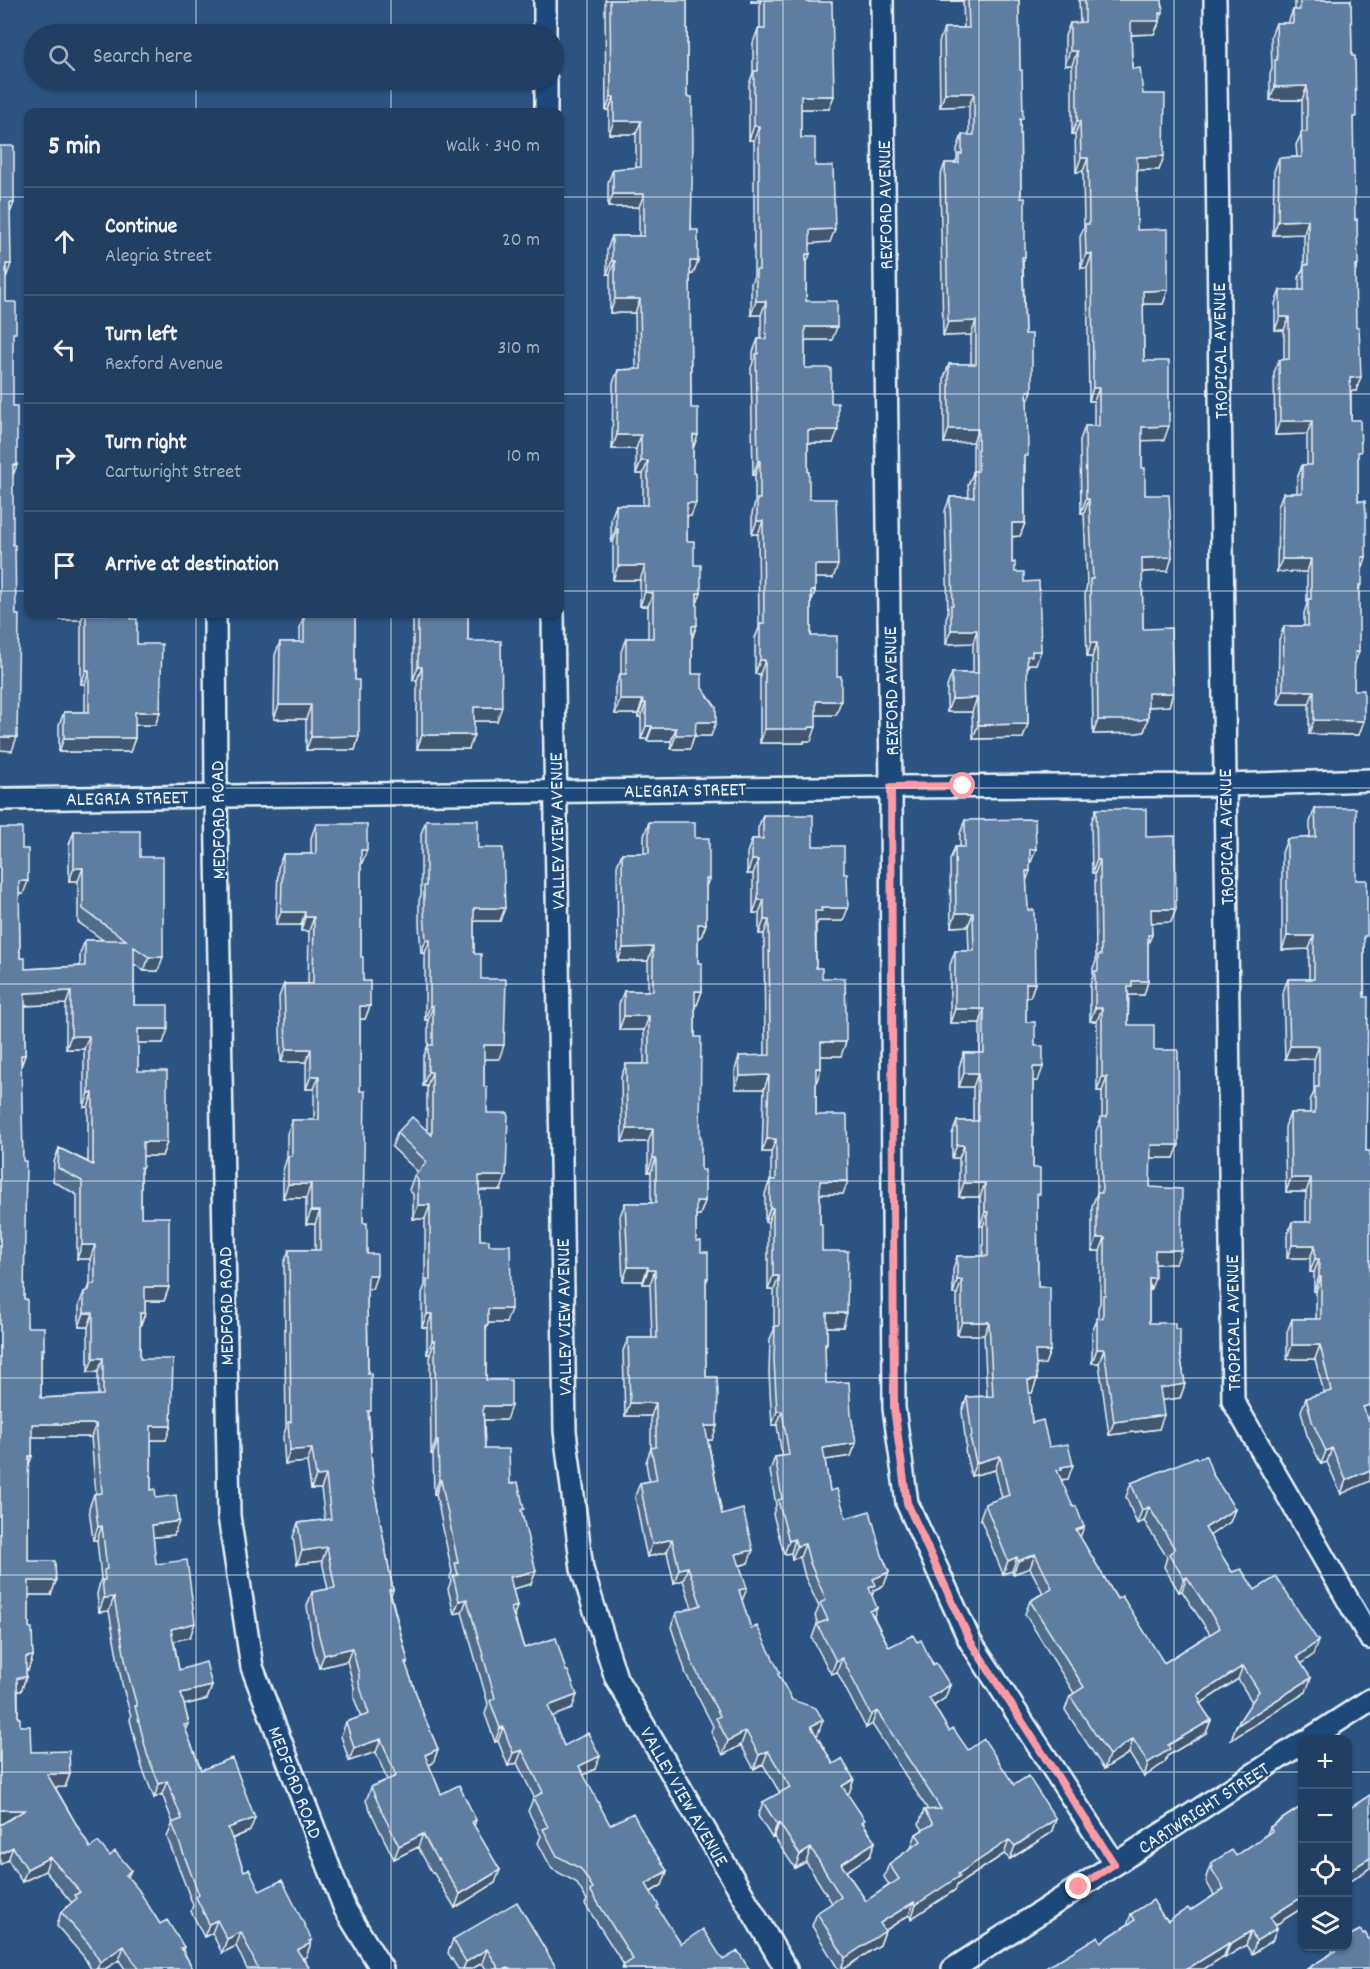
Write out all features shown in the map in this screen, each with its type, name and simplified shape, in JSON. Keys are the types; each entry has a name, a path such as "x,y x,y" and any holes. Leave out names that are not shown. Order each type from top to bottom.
{"street":[{"path":"545,0 545,24"},
{"name":"REXFORD AVENUE","path":"882,0 891,787 894,1408 907,1503 970,1641 1114,1864"},
{"name":"TROPICAL AVENUE","path":"1215,0 1233,1401 1370,1638"},
{"path":"546,90 546,108"},
{"name":"MEDFORD ROAD","path":"215,618 229,1516 252,1667 345,1909 382,1969"},
{"name":"VALLEY VIEW AVENUE","path":"553,618 565,1431 582,1569 616,1678 786,1969"},
{"name":"ALEGRIA STREET","path":"0,799 891,787 1225,785 1370,780"},
{"path":"1316,1735 1370,1700"},
{"name":"CARTWRIGHT STREET","path":"953,1969 1298,1746"}],"building":[{"path":"610,0 687,0 687,97 692,97 693,141 691,230 698,230 698,261 690,261 691,408 698,408 698,435 693,435 696,503 687,503 687,541 694,541 694,565 701,565 701,593 697,593 697,625 692,626 692,674 702,674 702,688 716,707 716,722 696,722 695,735 676,735 676,728 646,726 646,703 643,703 643,700 620,700 620,674 626,674 626,638 653,638 653,593 645,592 645,566 618,566 616,505 648,505 648,461 641,461 641,435 617,435 618,370 641,369 640,299 615,299 615,261 612,261 612,236 644,236 644,194 613,194 613,169 641,167 641,121 614,121 614,97 611,97"},
{"path":"765,0 832,2 834,96 801,96 801,138 815,138 815,166 833,166 835,229 810,230 810,254 806,254 806,301 837,301 837,327 805,327 805,368 831,368 831,403 838,403 838,430 808,430 808,472 809,499 836,499 838,565 815,565 815,591 811,591 811,636 837,636 837,676 841,676 841,701 816,701 816,727 809,727 809,729 765,729 765,660 760,660 760,624 764,624 763,521 757,521 757,499 760,499 760,461 758,461 756,354 758,354 758,339 766,339 766,301 756,301 756,270 759,270 759,126 754,126 754,71 758,71 758,29 765,29"},
{"path":"968,0 1019,0 1023,119 1020,119 1021,198 1025,198 1025,257 1022,257 1025,334 1032,334 1032,391 1027,391 1028,456 1024,456 1025,523 1012,523 1012,563 1015,562 1015,572 1024,572 1024,582 1039,581 1041,651 1032,651 1032,656 1027,656 1028,724 978,725 977,698 952,699 952,673 978,673 977,630 951,630 951,605 953,605 950,497 974,497 973,471 978,471 978,429 949,429 949,364 976,364 976,321 948,322 945,163 959,163 959,154 962,154 962,135 974,135 974,93 945,93 944,28 969,28"},
{"path":"1085,0 1162,0 1163,13 1159,13 1159,21 1131,21 1132,67 1133,69 1140,68 1143,94 1165,94 1164,156 1137,157 1137,230 1168,229 1168,290 1143,291 1144,361 1169,361 1169,426 1142,427 1142,468 1145,468 1145,495 1169,495 1172,557 1142,558 1143,629 1171,628 1173,693 1148,693 1148,718 1141,720 1098,720 1097,643 1091,643 1090,579 1093,579 1089,499 1086,499 1085,426 1099,426 1099,388 1093,388 1092,254 1086,254 1085,224 1089,224 1088,158 1081,158 1080,121 1077,121 1077,51 1070,51 1070,23 1085,22"},
{"path":"1300,0 1351,0 1356,117 1353,117 1358,265 1355,265 1356,327 1359,327 1361,377 1350,378 1351,420 1360,420 1358,501 1365,501 1366,515 1366,557 1362,557 1362,585 1359,585 1359,652 1355,652 1354,690 1364,690 1364,721 1314,720 1314,691 1283,690 1284,626 1308,626 1308,599 1311,599 1311,559 1282,559 1283,493 1302,493 1302,465 1312,465 1312,421 1280,421 1279,360 1289,359 1289,317 1280,317 1280,290 1304,290 1304,265 1308,265 1308,220 1278,221 1279,158 1302,157 1301,132 1307,132 1307,86 1275,87 1276,23 1293,23 1293,10 1300,10"},
{"path":"0,146 14,146 14,203 10,203 11,264 6,264 6,302 16,302 16,333 13,333 13,407 17,407 17,465 13,465 13,545 15,545 16,615 19,615 17,737 0,737"},
{"path":"86,618 137,619 137,644 162,644 160,712 135,712 135,738 64,738 64,712 89,712 89,670 86,670"},
{"path":"304,618 355,618 355,680 359,680 359,736 311,737 311,705 279,705 280,642 304,642"},
{"path":"418,618 468,618 468,641 501,641 502,707 474,707 474,735 422,735 422,667 418,667"},
{"path":"1315,808 1356,808 1356,880 1367,880 1364,997 1368,997 1366,1151 1370,1151 1370,1405 1363,1407 1370,1423 1370,1470 1346,1480 1332,1448 1326,1451 1312,1421 1306,1398 1331,1391 1320,1345 1292,1345 1292,1319 1321,1319 1321,1277 1319,1277 1319,1259 1315,1259 1315,1245 1292,1245 1292,1222 1311,1222 1311,1178 1291,1178 1290,1113 1315,1113 1315,1087 1319,1087 1319,1046 1290,1046 1288,979 1314,979 1314,936 1287,936 1287,839 1316,837"},
{"path":"1096,809 1146,809 1146,837 1175,836 1176,909 1151,909 1152,935 1148,935 1148,981 1132,981 1132,987 1128,987 1128,1025 1154,1025 1154,1050 1178,1050 1179,1145 1151,1145 1150,1187 1182,1189 1181,1250 1155,1250 1155,1278 1149,1278 1149,1323 1175,1323 1175,1329 1180,1329 1180,1353 1185,1384 1160,1388 1164,1415 1114,1422 1104,1349 1097,1349 1097,1318 1103,1318 1103,1295 1105,1295 1105,1238 1097,1238 1097,1193 1102,1193 1101,1117 1107,1117 1107,1077 1102,1077 1102,1008 1095,1008 1095,971 1098,971 1098,955 1101,955 1100,860 1097,860"},
{"path":"763,815 813,815 813,846 844,846 844,874 847,874 848,908 821,908 822,911 815,911 816,968 822,968 822,978 845,978 846,1042 821,1042 821,1068 816,1068 816,1115 847,1115 848,1181 820,1181 822,1251 848,1251 847,1313 827,1313 826,1383 849,1382 856,1443 823,1448 830,1491 837,1489 846,1518 870,1511 889,1572 873,1579 876,1585 869,1588 877,1608 870,1611 889,1647 913,1635 917,1642 921,1640 933,1665 936,1663 950,1685 929,1698 949,1731 953,1728 968,1750 984,1739 1014,1785 1028,1776 1056,1819 1015,1846 1009,1840 916,1905 914,1902 880,1923 885,1931 845,1958 817,1913 841,1897 811,1848 800,1855 763,1802 790,1787 768,1751 759,1755 746,1731 728,1741 716,1718 720,1716 690,1659 676,1613 701,1605 688,1567 679,1569 672,1539 652,1544 640,1483 657,1480 651,1448 656,1447 656,1403 630,1403 628,1338 657,1338 655,1270 648,1270 648,1267 628,1267 625,1203 656,1203 656,1158 653,1158 653,1129 627,1129 626,1064 649,1064 649,1016 624,1016 624,991 653,991 653,947 623,948 622,853 649,853 649,822 695,822 695,838 709,838 706,924 698,924 698,963 702,963 702,991 695,991 695,1037 701,1037 701,1170 705,1170 705,1201 696,1201 696,1241 701,1241 701,1252 708,1252 706,1377 717,1377 718,1394 717,1426 705,1426 722,1515 743,1509 753,1550 736,1554 747,1588 739,1590 751,1629 757,1626 792,1700 816,1708 823,1720 811,1726 833,1764 842,1759 854,1779 842,1786 865,1820 862,1822 875,1842 841,1864 866,1901 899,1879 889,1864 921,1841 916,1834 933,1824 924,1810 941,1809 877,1711 871,1715 842,1658 836,1661 817,1624 828,1620 820,1603 826,1600 810,1563 805,1544 797,1546 795,1539 789,1541 778,1500 782,1499 775,1457 789,1455 782,1411 777,1411 774,1360 775,1326 779,1326 779,1276 773,1276 773,1208 770,1208 770,1180 776,1180 776,1139 767,1139 769,1075 740,1076 739,1056 770,1055 769,920 764,920 764,900 758,900 758,860 752,860 752,839 763,839"},
{"path":"1035,819 1036,849 1030,849 1030,871 1026,871 1028,910 1034,910 1035,983 1026,983 1026,1022 1035,1022 1035,1046 1043,1046 1043,1067 1033,1067 1033,1168 1040,1168 1040,1194 1037,1194 1038,1287 1050,1287 1050,1351 1035,1351 1037,1379 1028,1380 1032,1423 1043,1420 1049,1447 1068,1444 1073,1465 1057,1470 1084,1527 1076,1530 1117,1599 1122,1596 1164,1663 1220,1628 1187,1577 1184,1579 1169,1554 1175,1549 1149,1507 1142,1510 1131,1483 1196,1457 1197,1459 1206,1456 1213,1475 1235,1509 1205,1528 1232,1572 1241,1569 1255,1590 1276,1577 1318,1641 1297,1657 1311,1678 1236,1726 1259,1691 1243,1666 1198,1695 1201,1700 1199,1702 1211,1720 1168,1745 1170,1749 1148,1763 1133,1739 1109,1755 1070,1696 1084,1687 1030,1601 1052,1588 1035,1554 1018,1561 1017,1557 1008,1561 985,1504 1009,1495 1000,1456 976,1463 970,1437 972,1436 967,1397 993,1396 989,1322 962,1322 962,1280 957,1280 957,1256 988,1256 988,1212 985,1212 985,1183 964,1183 964,1145 957,1145 957,1121 978,1121 978,1073 964,1073 964,1053 984,1053 984,1009 955,1009 955,951 974,951 973,913 956,913 955,847 965,847 965,820"},
{"path":"426,820 478,820 478,848 503,848 505,908 474,908 474,952 481,954 481,979 506,979 504,1045 484,1045 484,1087 487,1087 487,1113 508,1113 506,1176 479,1176 480,1240 489,1240 489,1245 510,1245 511,1286 511,1309 488,1309 486,1380 511,1380 511,1406 483,1406 485,1449 509,1449 510,1484 518,1482 524,1509 521,1510 536,1571 510,1577 517,1606 511,1608 524,1648 556,1638 566,1671 568,1671 577,1695 548,1706 564,1746 588,1733 600,1756 579,1766 610,1825 633,1813 667,1871 646,1884 659,1906 657,1907 681,1944 703,1929 723,1960 738,1951 749,1969 625,1969 623,1966 633,1959 590,1890 593,1888 581,1869 557,1856 543,1829 548,1827 533,1798 543,1792 522,1750 513,1753 503,1727 500,1728 490,1701 495,1698 467,1599 459,1601 453,1576 458,1575 455,1563 458,1563 441,1480 439,1480 438,1441 436,1441 435,1341 432,1341 432,1314 427,1314 427,1280 430,1280 430,1205 418,1205 418,1180 414,1176 427,1162 397,1133 412,1117 432,1135 432,1072 428,1072 428,1045 433,1045 433,1006 430,1006 430,940 426,940 424,910"},
{"path":"316,824 367,824 367,850 361,850 361,957 363,957 363,981 370,981 370,1006 360,1006 360,1091 365,1091 363,1223 367,1223 367,1254 377,1254 377,1275 368,1275 367,1298 368,1374 371,1374 371,1411 368,1411 373,1483 393,1590 389,1590 408,1661 405,1662 438,1749 425,1755 441,1794 459,1785 476,1820 472,1822 500,1870 460,1894 423,1834 399,1846 371,1787 396,1776 381,1739 354,1748 346,1722 369,1714 359,1684 359,1674 352,1648 324,1655 312,1592 335,1588 327,1547 302,1551 298,1523 331,1519 326,1475 316,1476 312,1449 290,1450 288,1422 291,1422 289,1250 320,1250 320,1211 311,1211 311,1184 288,1184 288,1156 292,1156 292,1120 319,1120 319,1076 311,1076 311,1049 286,1049 284,984 313,984 314,917 305,917 305,912 281,912 283,854 316,854"},
{"path":"0,828 22,828 22,849 28,849 28,881 19,881 20,958 25,958 25,969 85,966 85,940 126,940 83,909 83,868 74,868 74,831 140,831 140,857 163,857 163,957 149,957 134,947 134,1005 168,1005 168,1029 138,1029 138,1071 167,1071 167,1142 143,1142 143,1167 141,1167 141,1217 169,1217 169,1287 145,1287 145,1313 140,1313 140,1359 173,1359 171,1426 151,1426 151,1490 155,1489 156,1498 176,1495 179,1521 152,1525 156,1564 187,1560 195,1623 171,1629 179,1670 206,1662 212,1686 181,1693 189,1724 184,1725 201,1770 232,1758 255,1818 228,1828 244,1871 249,1869 260,1891 282,1880 312,1940 309,1941 311,1943 297,1950 310,1969 258,1969 241,1932 227,1939 217,1920 209,1924 196,1897 199,1895 172,1823 182,1819 167,1781 159,1784 147,1754 127,1670 114,1597 104,1598 102,1580 105,1580 104,1570 107,1569 102,1526 98,1527 94,1494 102,1493 96,1424 32,1424 32,1456 29,1456 28,1483 28,1561 55,1561 56,1581 29,1581 29,1628 32,1628 33,1656 26,1657 26,1677 17,1678 18,1718 20,1718 20,1726 30,1726 31,1752 69,1751 70,1774 47,1774 90,1848 98,1842 110,1856 115,1851 131,1870 126,1875 138,1889 160,1924 167,1920 184,1947 181,1948 193,1969 138,1969 124,1946 100,1962 89,1944 61,1912 77,1898 75,1895 80,1892 50,1857 27,1869 13,1847 0,1854 0,1825 25,1810 0,1810","holes":["71,991 71,1036 89,1036 89,1093 93,1093 93,1165 59,1148 58,1168 82,1181 82,1245 95,1245 95,1284 90,1284 89,1290 84,1292 84,1313 93,1313 93,1358 103,1358 103,1395 41,1398 41,1349 44,1349 44,1327 27,1327 27,1299 24,1299 26,1161 23,1161 21,1055 25,1055 25,993"]},
{"path":"1370,1795 1370,1858 1352,1869 1352,1843 1352,1807"},
{"path":"1298,1809 1298,1900 1270,1917 1277,1928 1256,1941 1251,1931 1187,1969 1044,1969 1098,1936 1101,1942 1135,1920 1131,1914 1153,1900 1168,1921 1188,1908 1190,1911 1224,1889 1211,1868 1213,1867 1211,1863 1232,1850 1236,1856 1272,1831 1270,1827"},
{"path":"517,1902 557,1969 499,1969 487,1949 466,1962 453,1939"},
{"path":"1360,1930 1370,1941 1370,1969 1307,1969 1335,1951 1352,1951 1352,1934"}],"route":[{"path":"963,786 891,787 894,1408 907,1503 970,1641 1114,1864 1079,1887"}]}
